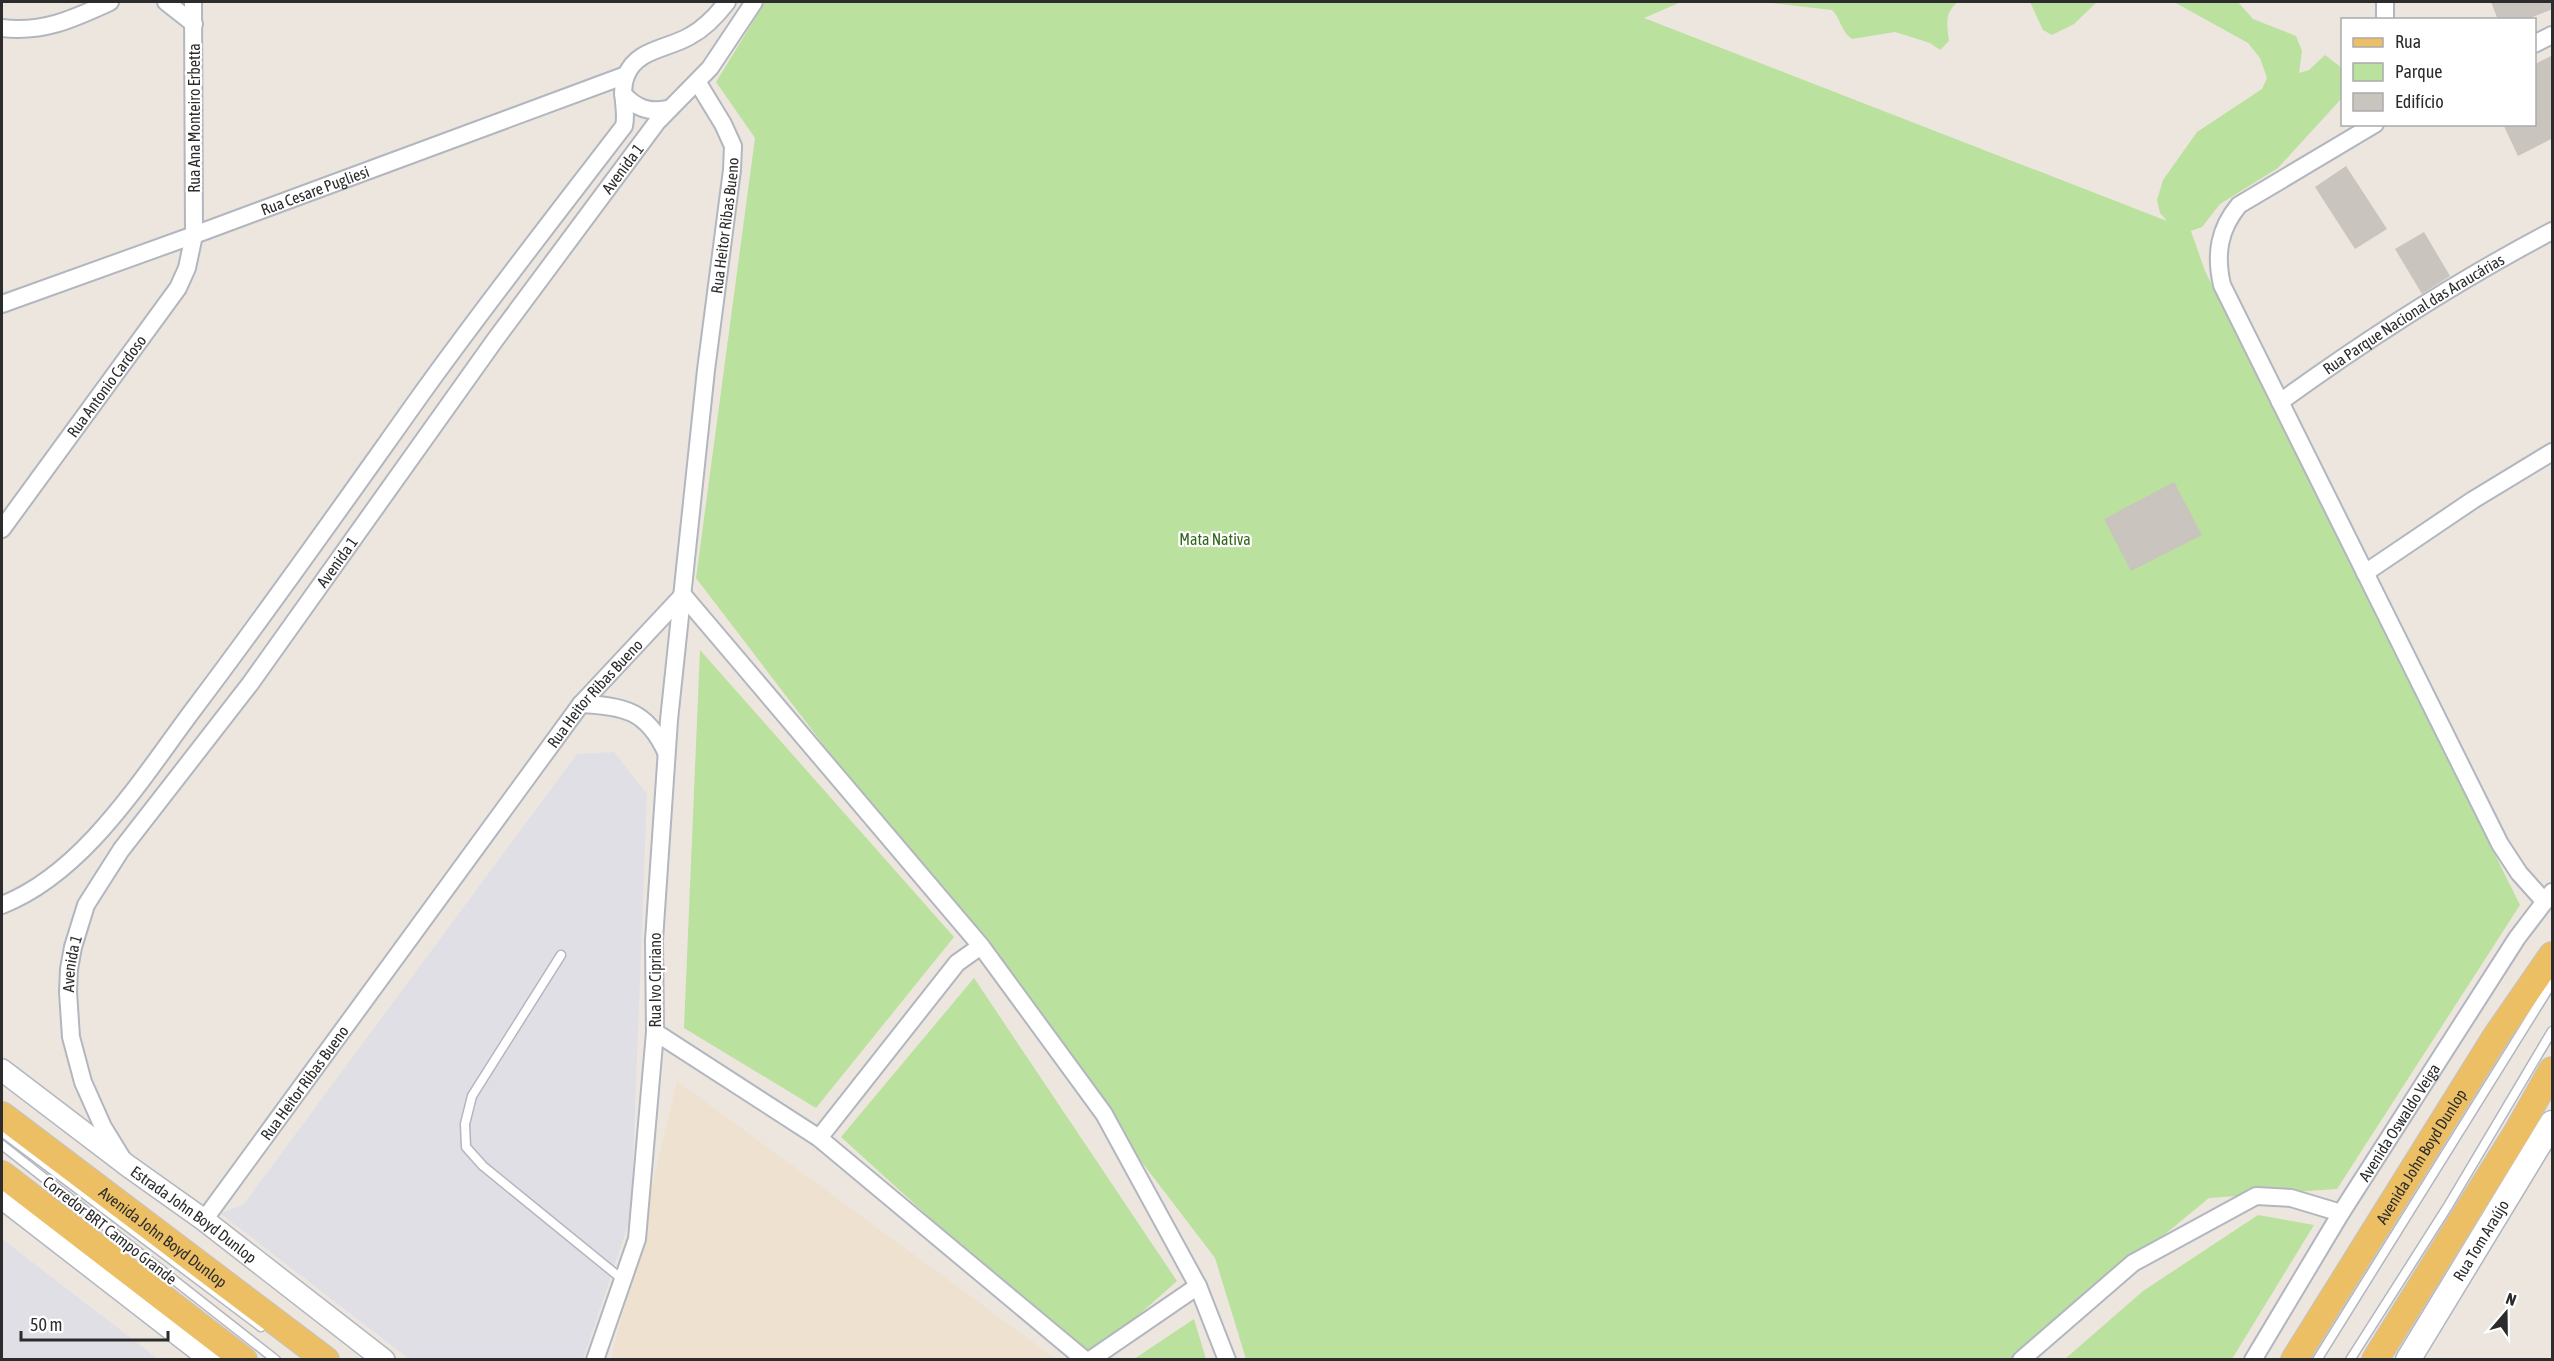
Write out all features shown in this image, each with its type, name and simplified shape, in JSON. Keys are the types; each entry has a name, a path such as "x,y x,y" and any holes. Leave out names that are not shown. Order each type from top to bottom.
{"main road":[{"name":"Avenida John Boyd Dunlop","path":"2294,1359 2496,1036 2553,955"},
{"path":"2375,1359 2517,1132 2553,1070"},
{"name":"Avenida John Boyd Dunlop","path":"2,1115 326,1359"},
{"name":"Rua Tom Araújo","path":"2408,1359 2553,1123"},
{"path":"2,1174 244,1359"}],"street":[{"path":"2,28 23,30 67,21 110,2"},
{"path":"166,2 194,24"},
{"name":"Rua Ana Monteiro Erbetta","path":"193,2 194,235"},
{"path":"626,75 632,66 648,53 691,36 717,15 727,2"},
{"name":"Avenida 1","path":"128,1166 103,1127 83,1082 71,1037 68,1003 69,969 86,905 121,850 250,684 495,340 668,109 698,83 754,2"},
{"path":"2385,2 2385,18"},
{"path":"2536,44 2553,35"},
{"name":"Avenida 1","path":"2,905 33,890 56,874 77,856 104,827 244,643 474,320 624,126 627,115 623,94 626,75"},
{"name":"Rua Cesare Pugliesi","path":"2,304 626,75"},
{"name":"Rua Heitor Ribas Bueno","path":"204,1220 581,704 683,595 706,370 732,170 733,146 723,124 698,83"},
{"path":"623,94 638,107 648,110 668,109"},
{"path":"2370,126 2239,205 2228,220 2220,238 2218,261 2222,285 2500,844 2519,873 2548,896"},
{"name":"Rua Parque Nacional das Araucárias","path":"2280,402 2405,316 2455,285 2553,231"},
{"name":"Rua Antonio Cardoso","path":"2,529 178,288 187,268 194,235"},
{"path":"2365,573 2464,506 2553,452"},
{"path":"683,595 981,946 1104,1114 1198,1286 1227,1359"},
{"name":"Rua Ivo Cipriano","path":"595,1359 637,1239 655,1032 654,940 669,720 683,595"},
{"path":"581,704 607,705 633,713 648,723 658,735 668,756"},
{"name":"Avenida Oswaldo Veiga","path":"2253,1359 2341,1213 2517,938 2548,896"},
{"path":"819,1138 957,963 981,946"},
{"path":"655,1032 819,1138 1085,1359"},
{"name":"Estrada John Boyd Dunlop","path":"2,1070 128,1166 204,1220 384,1359"},
{"path":"2021,1359 2133,1263 2256,1196 2291,1198 2341,1213"},
{"path":"2,1198 211,1359"},
{"path":"1090,1359 1198,1286"}],"lane":[{"path":"561,955 472,1096 465,1124 466,1147 483,1166 622,1280"},
{"path":"2317,1359 2553,982"},
{"path":"2350,1359 2448,1206 2553,1031"},
{"name":"Corredor BRT Campo Grande","path":"2,1132 267,1331"},
{"name":"Corredor BRT Campo Grande","path":"2,1145 276,1359"}],"shaded area":[{"path":"614,752 647,794 631,1216 583,1359 409,1359 220,1213 243,1205 577,754"},
{"path":"677,1081 1056,1359 611,1360"},
{"path":"2,1239 158,1359 2,1359"}],"green space":[{"name":"Mata Nativa","path":"765,2 1681,2 1644,18 2167,221 2160,213 2157,200 2163,180 2197,132 2262,89 2267,78 2260,58 2248,43 2174,2 2238,2 2253,19 2296,36 2302,51 2299,73 2309,70 2325,55 2341,67 2341,99 2278,168 2220,204 2202,227 2191,231 2205,271 2520,905 2337,1189 2209,1198 2013,1359 1246,1359 1215,1258 696,578 755,138 716,82"},
{"path":"1763,2 1958,2 1948,15 1949,41 1940,50 1930,43 1895,32 1852,39 1832,10"},
{"path":"2030,2 2097,2 2074,24 2052,35 2043,30"},
{"path":"700,650 954,937 816,1108 684,1028"},
{"path":"974,978 1177,1281 1089,1359 1085,1359 841,1137"},
{"path":"2258,1215 2314,1225 2232,1359 2065,1359 2143,1291"},
{"path":"1194,1319 1206,1359 1134,1359"}],"building":[{"path":"2491,2 2553,2 2553,9 2530,18 2497,18"},
{"path":"2553,55 2553,138 2518,156 2504,126 2536,126 2536,64"},
{"path":"2346,166 2387,229 2355,249 2315,187"},
{"path":"2424,232 2450,276 2422,294 2395,249"},
{"path":"2174,482 2202,535 2131,571 2104,519"}]}
